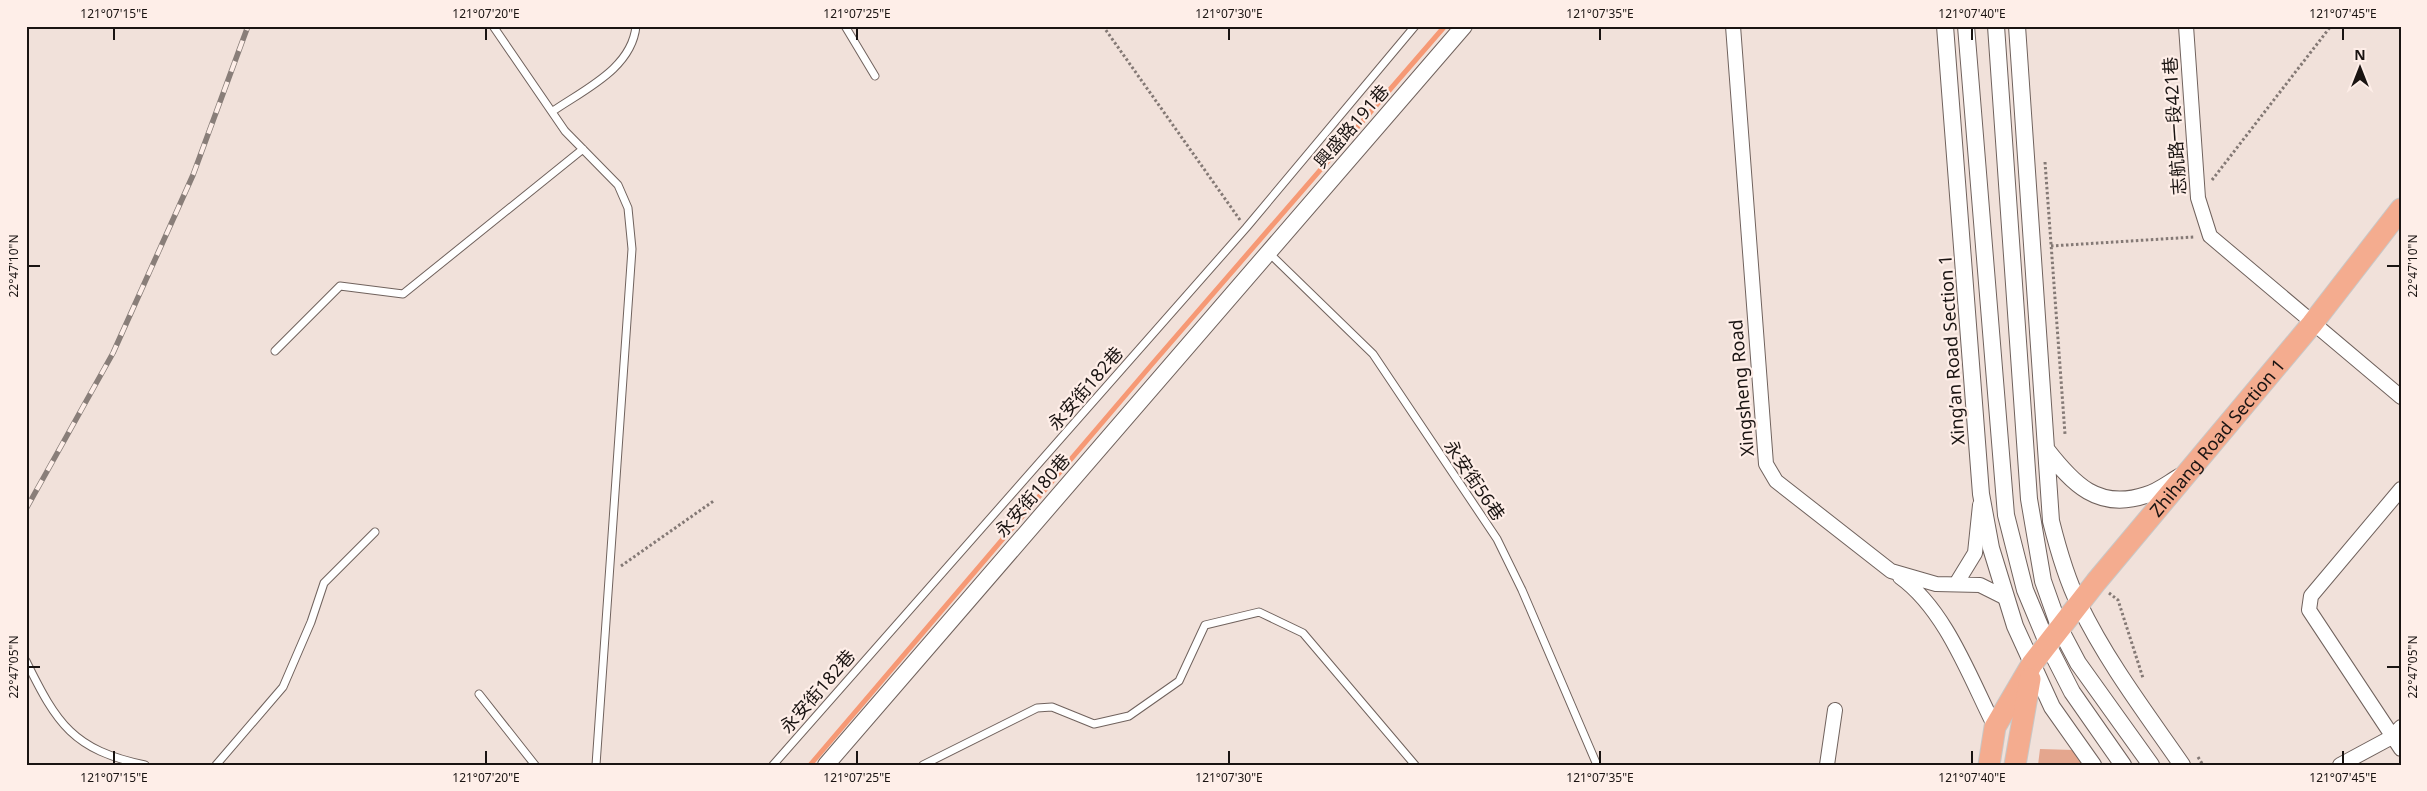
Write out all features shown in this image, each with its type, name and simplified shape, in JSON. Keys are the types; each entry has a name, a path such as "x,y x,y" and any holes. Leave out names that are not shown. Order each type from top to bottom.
{"main road":[{"name":"Zhihang Road Section 1","path":"1989,765 1995,727 2032,664 2078,603 2312,324 2401,209"},
{"name":"Zhihang Road Section 1","path":"2014,765 2032,664"}],"street":[{"name":"興盛路191巷","path":"1268,252 1464,26"},
{"name":"Xingsheng Road","path":"1733,26 1766,464 1776,481 1891,571 1936,584 1980,585 2004,596"},
{"name":"Xing’an Road Section 1","path":"1945,26 1964,252 1981,494 1991,548 2004,596 2052,707 2093,765"},
{"path":"1966,26 2006,515 2025,590 2054,637 2078,663 2151,765"},
{"path":"1996,26 2029,499 2036,546 2054,637 2072,692 2123,765"},
{"path":"2017,26 2051,521 2060,555 2078,603 2106,654 2182,765"},
{"name":"志航路一段421巷","path":"2186,26 2198,198 2210,236"},
{"path":"2210,236 2312,324 2401,397"},
{"path":"2011,249 2032,247"},
{"path":"1964,252 1985,251"},
{"name":"永安街180巷","path":"826,765 1268,252"},
{"path":"2025,429 2046,449 2065,473 2086,491 2103,499 2126,499 2147,495 2187,473"},
{"path":"2401,489 2311,596 2309,610 2396,732 2401,750"},
{"path":"1956,584 1975,553 1981,494"},
{"path":"1891,571 1914,587 1947,631 1995,727"},
{"path":"1827,765 1835,710"},
{"path":"2340,765 2396,732"}],"lane":[{"path":"493,26 565,131 618,186 628,208 632,249 596,765"},
{"path":"553,111 621,63 635,41 636,26"},
{"path":"845,26 875,76"},
{"name":"永安街182巷","path":"773,765 1246,228 1415,26"},
{"path":"275,351 340,286 403,294 583,149"},
{"name":"永安街56巷","path":"1268,252 1373,354 1497,539 1522,590 1597,765"},
{"path":"216,765 283,687 311,622 324,583 375,532"},
{"path":"923,765 1037,708 1052,707 1094,724 1129,716 1179,681 1205,625 1259,612 1303,634 1415,765"},
{"path":"26,661 50,707 72,734 88,747 124,760 145,765"},
{"path":"479,694 535,765"}],"path":[{"path":"1103,26 1246,228"},
{"path":"2198,198 2331,26"},
{"path":"2044,153 2065,434"},
{"path":"2032,247 2210,236"},
{"path":"609,575 715,500"},
{"path":"2096,582 2118,600 2143,679"},
{"path":"2192,749 2203,765"}],"shaded area":[{"path":"2040,749 2074,750 2084,765 2038,765"}],"waterway":[{"path":"810,765 1153,363 1445,26"}],"railway":[{"path":"26,509 113,353 193,175 248,26"}]}
